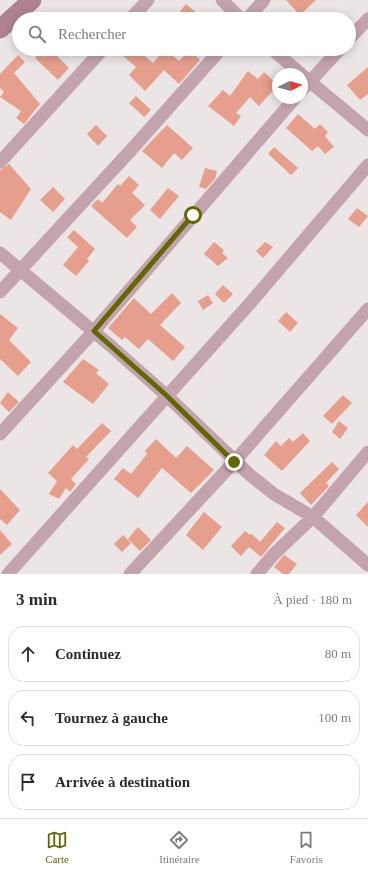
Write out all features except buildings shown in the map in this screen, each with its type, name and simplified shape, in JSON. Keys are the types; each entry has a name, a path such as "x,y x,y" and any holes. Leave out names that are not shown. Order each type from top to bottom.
{"street":[{"path":"19,12 32,0"},
{"path":"137,12 148,0"},
{"path":"222,0 234,12"},
{"path":"254,12 264,0"},
{"path":"0,29 12,18"},
{"path":"356,32 368,19"},
{"path":"0,162 97,56"},
{"path":"0,292 132,149 215,56"},
{"path":"279,56 292,68"},
{"path":"308,77 332,56"},
{"path":"308,83 368,130"},
{"path":"0,434 94,331 290,104"},
{"path":"8,574 166,395 252,301 368,165"},
{"path":"0,254 94,331 166,395 234,462 274,494 313,518 368,565"},
{"path":"130,574 234,462 368,309"},
{"path":"257,574 274,554 313,518 368,452"}],"route":[{"path":"193,215 94,331 166,395 234,462"}]}
